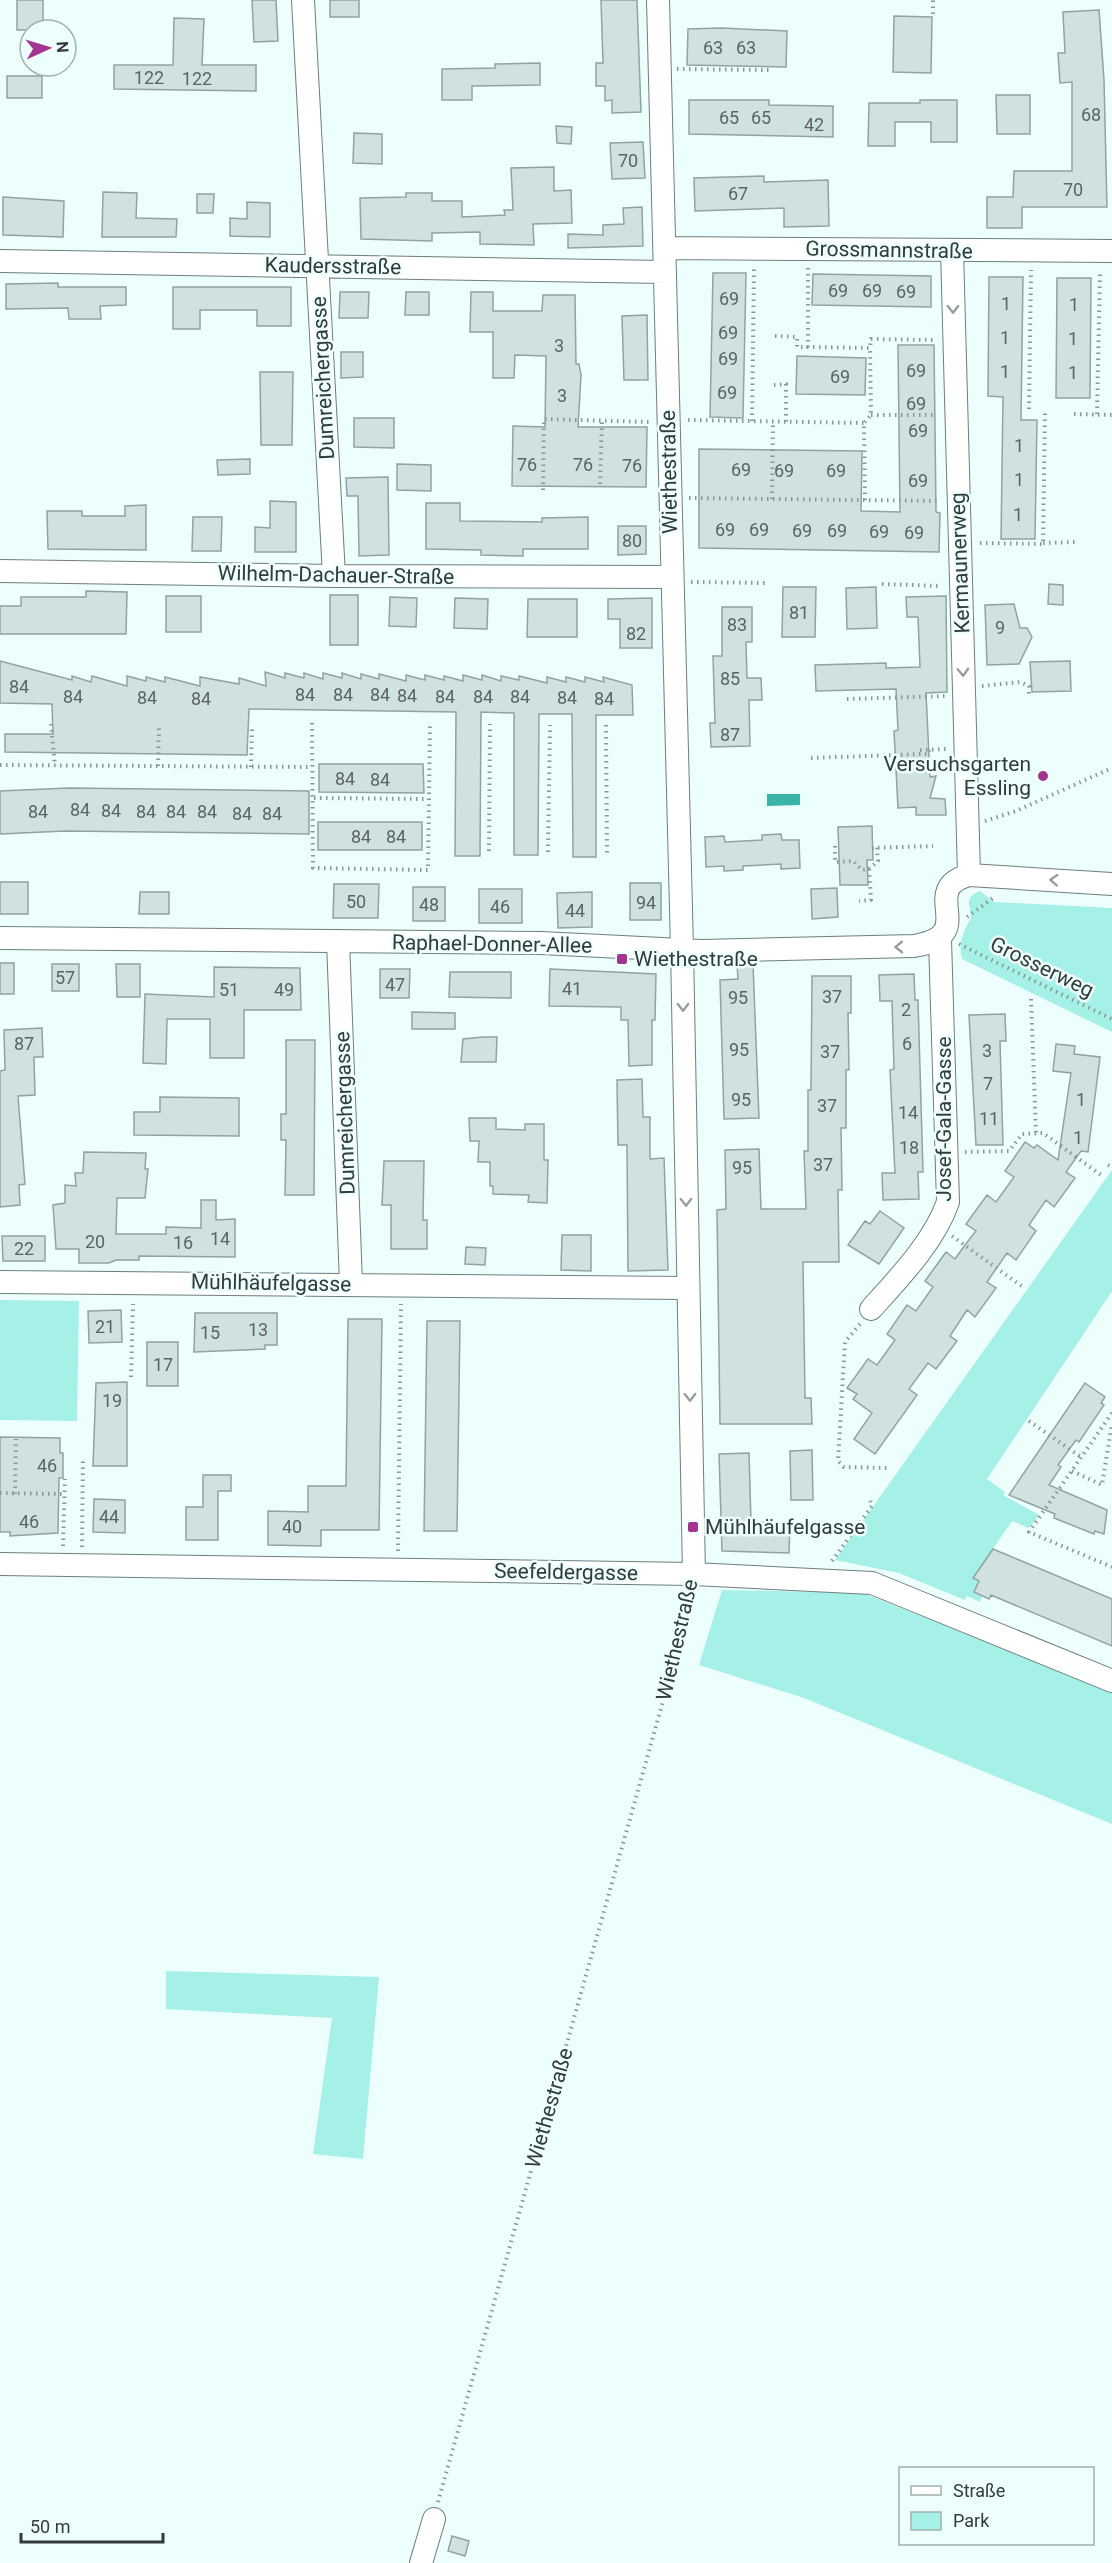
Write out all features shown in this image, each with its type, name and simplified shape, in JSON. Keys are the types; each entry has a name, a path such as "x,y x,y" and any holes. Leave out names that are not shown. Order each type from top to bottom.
{"street":[{"name":"Dumreichergasse","path":"303,0 334,576"},
{"name":"Wiethestraße","path":"658,0 682,949 694,1574"},
{"name":"Grossmannstraße","path":"665,248 1106,251"},
{"name":"Kermaunerweg","path":"952,250 969,875"},
{"name":"Kaudersstraße","path":"0,261 665,272"},
{"name":"Wilhelm-Dachauer-Straße","path":"0,571 671,579"},
{"path":"949,942 946,932 948,888 956,878 969,875 1112,884"},
{"name":"Raphael-Donner-Allee","path":"0,938 541,943 702,951 914,946 949,942"},
{"name":"Dumreichergasse","path":"338,941 351,1284"},
{"name":"Josef-Gala-Gasse","path":"871,1309 899,1278 937,1224 948,1202 949,942"},
{"name":"Mühlhäufelgasse","path":"0,1282 687,1288"},
{"name":"Seefeldergasse","path":"0,1564 694,1574 872,1583 1112,1681"},
{"path":"421,2563 434,2519"}],"path":[{"path":"933,0 933,14"},
{"path":"659,69 770,70"},
{"path":"752,422 754,248"},
{"path":"808,249 808,347"},
{"path":"1029,410 1031,251"},
{"path":"1097,414 1106,251"},
{"path":"775,336 797,337 797,347 870,348"},
{"path":"865,500 864,423 871,415 871,339 954,341"},
{"path":"774,385 786,384 786,422"},
{"path":"1042,543 1045,410"},
{"path":"1074,414 1112,415"},
{"path":"871,415 956,416"},
{"path":"543,490 544,419 864,423"},
{"path":"600,484 602,421"},
{"path":"772,499 773,422"},
{"path":"670,497 958,502"},
{"path":"960,543 1075,542"},
{"path":"671,579 768,583"},
{"path":"882,584 961,586"},
{"path":"847,699 964,692 1020,682 1029,686 1029,694 1032,694"},
{"path":"312,723 313,868 428,870 429,723"},
{"path":"51,724 55,766"},
{"path":"489,851 490,724"},
{"path":"548,852 550,725"},
{"path":"606,725 607,854"},
{"path":"158,766 159,726"},
{"path":"251,767 252,728"},
{"path":"811,758 927,754 930,750"},
{"path":"0,765 312,767"},
{"path":"967,826 1016,811 1112,768"},
{"path":"314,798 428,799"},
{"path":"835,846 835,862 853,861 862,870 869,869 878,861 875,848 933,846"},
{"path":"860,900 871,900 869,869"},
{"path":"967,917 994,897"},
{"name":"Grosserweg","path":"949,942 1112,1019"},
{"path":"1031,999 1036,1133"},
{"path":"947,1153 1009,1151 1022,1134 1044,1133 1101,1175"},
{"path":"937,1224 1023,1287"},
{"path":"131,1377 133,1282"},
{"path":"398,1569 401,1285"},
{"path":"871,1309 845,1342 838,1461 844,1467 890,1468"},
{"path":"1112,1413 1029,1532 1112,1567"},
{"path":"1029,1421 1081,1457"},
{"path":"1072,1471 1102,1485 1112,1423"},
{"path":"15,1494 16,1439"},
{"path":"72,1564 83,1458"},
{"path":"1105,1472 1112,1473"},
{"path":"65,1479 64,1494 72,1564"},
{"path":"0,1493 64,1494"},
{"path":"831,1562 872,1506 870,1500"},
{"name":"Wiethestraße","path":"434,2519 683,1630 694,1574"}],"green space":[{"path":"980,891 994,902 1112,908 1112,1032 962,959 962,938 971,918 970,898"},
{"path":"1112,1170 1112,1291 987,1479 1005,1492 1003,1495 1039,1515 1029,1528 1012,1521 973,1578 988,1585 977,1584 974,1592 982,1596 980,1602 967,1596 965,1600 899,1573 835,1560"},
{"path":"0,1300 79,1301 77,1421 0,1420"},
{"path":"722,1590 863,1593 1112,1692 1112,1824 804,1698 699,1665"},
{"path":"166,1971 379,1977 363,2159 313,2154 332,2018 166,2009"}],"shaded area":[{"path":"767,794 800,794 800,805 767,806"}],"building":[{"path":"17,0 43,0 43,18 18,18 17,30"},
{"path":"252,0 276,0 278,41 254,42"},
{"path":"330,0 359,0 359,17 330,17"},
{"path":"601,0 637,0 641,112 612,113 612,100 605,101 605,86 596,86 596,63 603,63"},
{"path":"1099,10 1104,80 1107,207 1022,207 1022,228 987,228 987,197 1013,197 1014,171 1072,171 1072,82 1060,83 1058,53 1065,53 1063,12"},
{"path":"894,16 932,17 931,73 893,72"},
{"path":"174,18 204,19 202,65 256,65 256,91 114,89 114,65 173,65"},
{"path":"688,29 787,31 786,67 687,65"},
{"path":"540,63 540,85 472,86 472,100 442,100 442,69 495,68 495,64"},
{"path":"7,76 42,78 42,98 7,98"},
{"path":"996,95 1030,95 1030,134 997,134"},
{"path":"689,100 769,100 769,105 833,106 833,137 689,134"},
{"path":"920,100 957,100 957,142 931,142 931,122 895,122 895,146 868,146 869,103 920,103"},
{"path":"556,126 572,127 571,144 557,143"},
{"path":"354,133 382,134 382,164 353,163"},
{"path":"643,142 645,178 612,179 610,143"},
{"path":"554,167 554,191 571,190 572,223 533,224 534,245 480,244 480,232 432,233 432,241 361,239 360,198 406,197 406,193 432,193 432,201 462,201 462,217 505,215 504,210 513,210 511,168"},
{"path":"764,176 764,182 828,180 829,226 784,227 784,208 695,211 694,178"},
{"path":"103,192 137,193 136,218 177,219 176,237 102,237"},
{"path":"197,194 214,194 213,213 197,213"},
{"path":"3,197 64,201 63,237 3,235"},
{"path":"247,202 270,203 270,237 230,236 230,218 247,219"},
{"path":"642,207 643,246 568,248 568,234 603,235 603,225 624,224 623,208"},
{"path":"713,273 746,273 743,418 710,417"},
{"path":"813,274 931,276 931,307 812,305"},
{"path":"989,277 1023,277 1021,420 1037,420 1035,539 1001,539 1003,397 988,396"},
{"path":"1057,278 1091,278 1090,398 1056,398"},
{"path":"58,283 58,287 126,287 126,305 100,306 101,319 69,319 68,308 6,309 6,284"},
{"path":"173,287 291,287 291,326 257,326 257,310 200,310 200,329 173,329"},
{"path":"340,292 369,292 368,318 339,318"},
{"path":"406,292 429,292 429,315 405,315"},
{"path":"471,292 493,292 493,311 542,311 543,295 575,295 576,364 579,364 581,375 578,427 647,427 646,487 512,486 513,426 545,427 546,356 515,355 514,378 493,378 493,332 470,332"},
{"path":"647,315 648,380 624,380 622,316"},
{"path":"898,345 934,345 936,512 940,513 939,552 699,548 699,449 862,451 861,511 900,512"},
{"path":"341,352 363,352 363,377 341,378"},
{"path":"797,356 866,358 865,395 796,394"},
{"path":"260,372 293,372 292,445 261,445"},
{"path":"354,418 394,418 394,448 354,447"},
{"path":"250,459 250,474 218,475 217,460"},
{"path":"397,464 431,465 431,491 397,490"},
{"path":"388,477 389,555 359,556 358,496 347,496 346,478"},
{"path":"270,501 296,502 296,552 255,552 255,527 270,528"},
{"path":"426,503 460,503 460,521 542,522 542,518 588,517 588,549 523,549 523,556 481,555 481,550 426,549"},
{"path":"146,505 146,550 48,549 47,511 82,511 82,516 125,516 125,506"},
{"path":"193,517 222,517 221,551 192,551"},
{"path":"618,526 646,526 646,554 618,555"},
{"path":"1049,584 1063,585 1063,605 1048,604"},
{"path":"783,587 816,587 815,637 782,637"},
{"path":"876,587 877,628 847,629 846,588"},
{"path":"86,591 127,592 126,634 0,634 0,606 21,606 21,597 86,597"},
{"path":"330,595 358,595 358,645 330,645"},
{"path":"166,596 201,596 201,632 166,632"},
{"path":"946,596 947,692 926,693 930,777 936,776 930,798 945,799 946,815 916,815 916,807 898,808 894,731 898,730 896,689 816,691 815,665 886,663 886,668 920,667 918,617 907,617 906,597"},
{"path":"390,597 417,598 416,627 389,626"},
{"path":"455,598 488,599 487,629 454,628"},
{"path":"652,598 652,648 620,648 620,619 608,619 608,599"},
{"path":"528,599 577,599 577,637 527,637"},
{"path":"1014,604 1020,628 1027,628 1032,637 1019,664 987,665 985,605"},
{"path":"722,607 752,607 752,642 746,642 747,678 761,678 762,700 749,700 750,746 711,747 710,723 715,723 713,656 722,656"},
{"path":"0,661 72,680 72,676 91,682 92,676 127,686 127,676 146,681 146,677 165,682 165,677 200,686 200,677 239,684 239,678 266,686 265,672 285,678 285,673 304,678 304,673 323,679 323,673 342,678 342,673 361,679 361,674 379,679 379,674 406,681 406,675 425,680 425,675 444,680 444,676 463,681 463,675 482,680 482,675 501,681 501,676 519,680 519,676 547,683 547,677 566,682 566,677 585,682 585,677 604,682 603,677 632,685 633,715 596,715 596,857 573,857 572,714 539,714 538,855 514,855 514,713 481,712 480,856 455,856 456,712 249,709 247,755 5,752 5,734 53,734 52,704 0,703"},
{"path":"1070,661 1071,691 1032,692 1030,662"},
{"path":"319,764 423,764 424,793 319,792"},
{"path":"68,788 309,791 309,834 65,831 0,834 0,791"},
{"path":"318,822 422,822 422,850 318,850"},
{"path":"872,826 873,860 867,860 868,885 840,885 838,827"},
{"path":"781,834 782,840 799,840 800,868 781,869 781,864 743,866 743,870 724,871 724,866 706,867 705,837 724,836 725,842 762,840 762,835"},
{"path":"0,882 28,882 28,914 0,914"},
{"path":"630,883 661,883 661,920 630,920"},
{"path":"334,884 379,884 378,918 333,918"},
{"path":"413,887 445,887 445,921 413,921"},
{"path":"837,888 838,917 812,919 811,889"},
{"path":"479,889 522,889 522,923 479,923"},
{"path":"140,892 169,892 169,914 139,914"},
{"path":"592,892 592,927 558,928 557,893"},
{"path":"0,963 14,963 14,994 0,994"},
{"path":"52,964 79,964 79,991 52,991"},
{"path":"116,964 140,964 140,997 117,997"},
{"path":"753,964 759,1118 724,1119 720,980 738,979 737,965"},
{"path":"214,967 300,968 301,1010 244,1010 244,1058 210,1058 210,1019 167,1019 166,1064 143,1063 145,994 214,997"},
{"path":"380,969 410,969 409,998 380,998"},
{"path":"550,969 656,974 655,1020 652,1020 652,1065 629,1066 628,1020 621,1020 621,1007 549,1006"},
{"path":"450,972 511,972 511,998 449,997"},
{"path":"914,974 915,1000 918,1000 923,1172 918,1172 919,1199 883,1200 882,1173 895,1173 890,1070 894,1069 892,1001 880,1001 879,975"},
{"path":"812,976 851,976 851,1013 848,1013 849,1070 846,1070 846,1128 841,1128 842,1190 838,1190 839,1262 803,1262 805,1398 811,1398 812,1424 720,1424 717,1210 726,1209 725,1150 759,1149 761,1209 806,1209 804,1151 808,1151 808,1090 811,1090"},
{"path":"412,1012 455,1013 455,1029 412,1029"},
{"path":"1005,1014 1006,1041 1000,1041 1003,1145 976,1145 969,1015"},
{"path":"42,1028 43,1057 34,1057 35,1095 18,1096 25,1184 19,1185 20,1205 0,1207 0,1071 5,1070 4,1030"},
{"path":"497,1037 496,1062 461,1062 463,1039"},
{"path":"286,1040 315,1040 314,1195 285,1195 286,1140 281,1140 281,1114 286,1114"},
{"path":"1056,1044 1075,1046 1074,1054 1100,1057 1088,1152 1081,1151 1066,1172 1075,1178 1054,1207 1046,1200 1029,1225 1036,1231 1016,1260 1007,1253 987,1282 996,1288 975,1317 967,1310 950,1336 957,1341 936,1369 928,1363 909,1389 917,1395 875,1454 854,1439 872,1413 853,1399 857,1394 847,1388 868,1359 877,1365 895,1340 887,1334 907,1305 916,1311 933,1287 925,1281 946,1252 955,1259 976,1231 966,1224 987,1195 996,1202 1014,1177 1005,1171 1025,1142 1034,1148 1037,1145 1058,1160 1071,1073 1053,1071"},
{"path":"642,1079 643,1117 650,1117 650,1159 664,1158 668,1270 628,1271 627,1145 618,1145 617,1080"},
{"path":"160,1097 239,1098 239,1136 134,1135 134,1112 160,1112"},
{"path":"469,1118 496,1118 496,1129 525,1130 525,1124 544,1124 544,1160 548,1160 547,1203 528,1202 529,1195 493,1194 493,1186 490,1186 490,1162 478,1162 479,1141 470,1141"},
{"path":"84,1152 146,1153 145,1169 148,1169 145,1198 117,1198 116,1234 166,1234 166,1227 201,1228 201,1200 216,1200 216,1220 235,1219 235,1257 139,1256 139,1260 79,1263 79,1249 56,1249 53,1205 65,1203 65,1185 76,1186 75,1173 83,1173"},
{"path":"384,1161 424,1161 423,1220 427,1220 427,1249 391,1249 391,1205 382,1205"},
{"path":"880,1211 904,1228 879,1264 848,1245 865,1221 870,1224"},
{"path":"562,1235 591,1235 591,1271 561,1270"},
{"path":"2,1236 45,1236 45,1261 3,1261"},
{"path":"466,1247 486,1248 485,1265 465,1264"},
{"path":"121,1310 122,1342 89,1343 88,1311"},
{"path":"195,1313 277,1313 277,1345 265,1345 265,1349 194,1352"},
{"path":"348,1319 382,1319 379,1530 321,1530 321,1546 268,1545 268,1511 308,1512 308,1486 346,1486"},
{"path":"427,1321 460,1321 457,1531 424,1531"},
{"path":"147,1342 178,1342 178,1386 147,1386"},
{"path":"127,1382 127,1466 93,1466 96,1383"},
{"path":"1085,1383 1105,1397 1101,1403 1104,1405 1079,1442 1076,1440 1058,1465 1061,1467 1049,1485 1107,1510 1104,1534 1095,1531 1094,1534 1054,1518 1055,1514 1009,1495"},
{"path":"0,1437 60,1438 60,1453 63,1453 63,1478 59,1478 58,1533 10,1536 10,1532 0,1532"},
{"path":"812,1450 813,1500 791,1500 790,1451"},
{"path":"749,1453 751,1522 790,1523 789,1553 722,1551 719,1454"},
{"path":"203,1475 231,1475 231,1491 218,1491 218,1540 186,1540 186,1507 203,1507"},
{"path":"94,1499 125,1500 125,1533 93,1532"},
{"path":"993,1549 1112,1599 1112,1646 991,1595 989,1599 974,1592 979,1581 973,1578"},
{"path":"452,2536 469,2541 465,2556 448,2551"}],"place":[{"name":"Versuchsgarten Essling","path":"1043,776"},
{"name":"Wiethestraße","path":"622,959"},
{"name":"Mühlhäufelgasse","path":"693,1527"}]}
